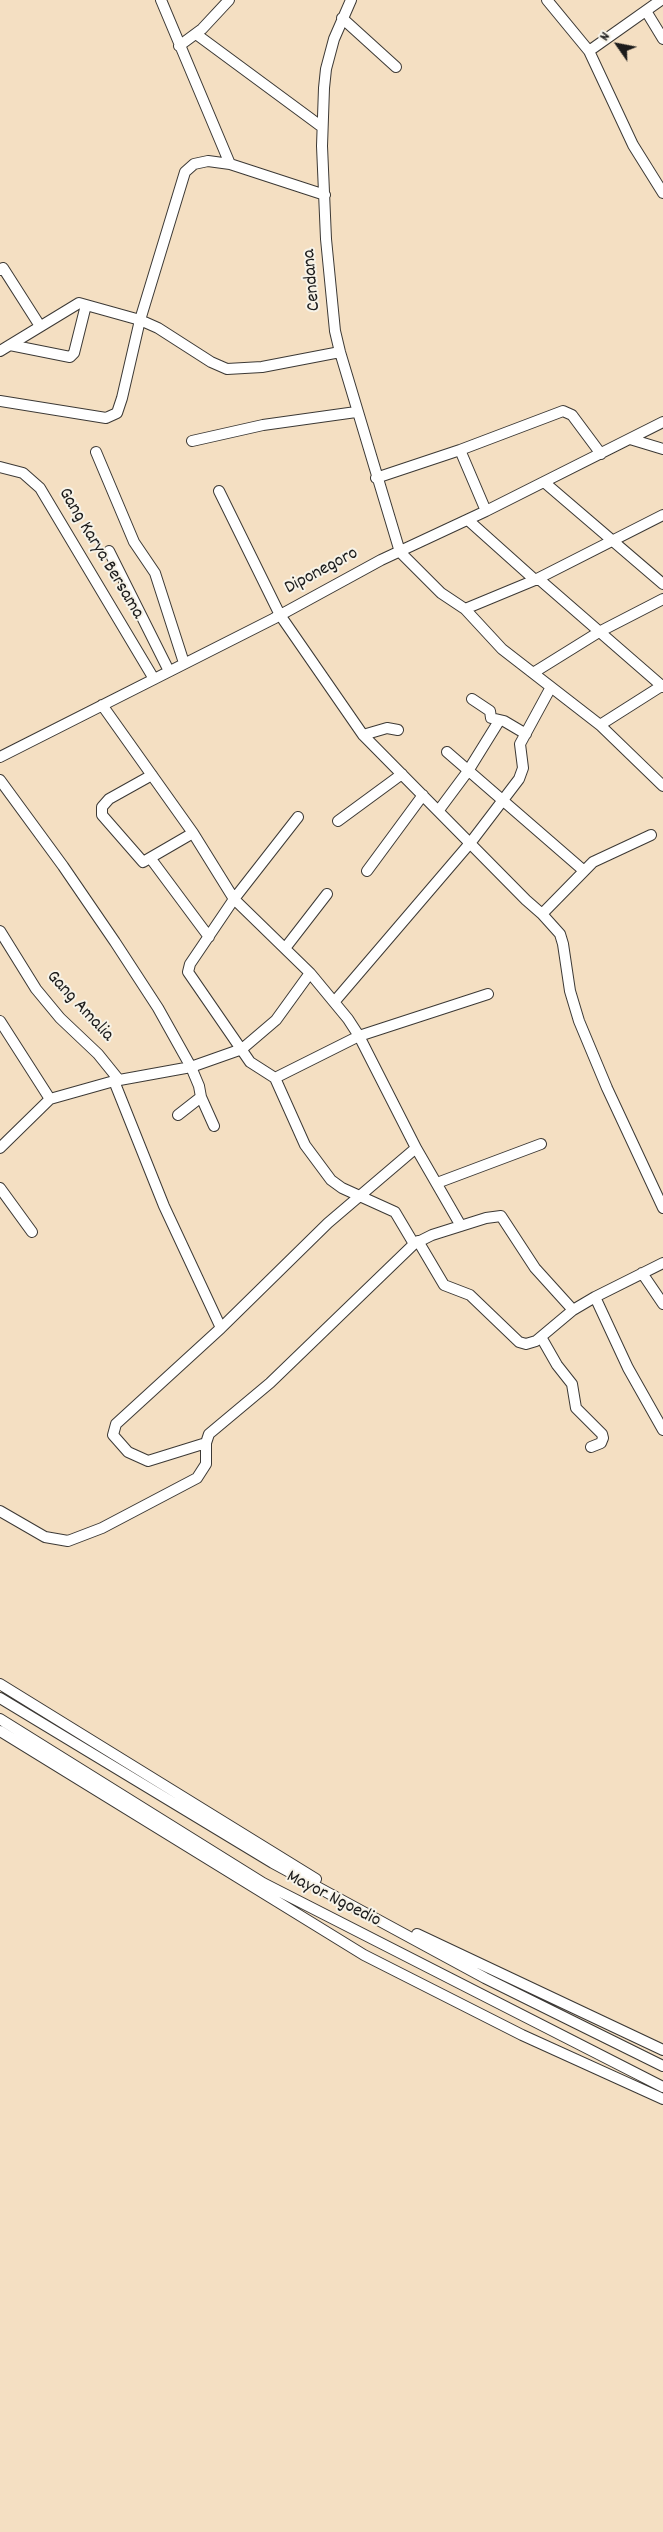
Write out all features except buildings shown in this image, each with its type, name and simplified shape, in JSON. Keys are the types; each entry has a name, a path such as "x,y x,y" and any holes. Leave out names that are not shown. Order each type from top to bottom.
{"street":[{"path":"161,0 230,164"},
{"path":"179,46 196,34 229,0"},
{"name":"Cendana","path":"351,0 342,18 326,70 322,127 328,257 335,331 340,352 356,412 400,552"},
{"path":"547,0 589,51 633,146 663,193"},
{"path":"589,51 661,0"},
{"path":"646,11 663,39"},
{"path":"342,18 396,67"},
{"path":"196,34 322,127"},
{"path":"0,401 111,418 117,412 140,320 185,172 201,161 230,164 325,195"},
{"path":"0,270 3,268 40,326"},
{"path":"0,351 78,303 140,320 158,328 211,362 228,369 262,367 340,352"},
{"path":"10,345 70,357 74,353 86,305"},
{"path":"376,478 460,450 566,411 572,415 601,454"},
{"path":"192,441 263,425 356,412"},
{"name":"Diponegoro","path":"0,757 400,552 663,422"},
{"path":"630,439 663,449"},
{"path":"460,450 486,511"},
{"path":"96,452 134,542 156,574 184,663"},
{"name":"Gang Karya Bersama","path":"0,467 23,473 40,488 154,679"},
{"path":"544,482 663,584"},
{"path":"219,491 280,615 363,734 560,934 564,944 570,991 579,1021 607,1088 663,1208"},
{"path":"465,609 535,580 663,515"},
{"path":"468,520 535,580 545,584 663,686 600,724"},
{"path":"109,551 169,671"},
{"path":"400,552 441,593 465,609 502,649 600,724 658,774 663,786"},
{"path":"533,673 599,632 663,600"},
{"path":"335,1001 471,842 522,773 523,763 520,744 551,686"},
{"path":"472,699 490,711 491,718 504,721 526,734"},
{"path":"102,705 193,833 234,899 286,947 335,1001 359,1036 416,1148 461,1226"},
{"path":"439,810 468,771 499,721"},
{"path":"363,734 387,728 398,730"},
{"path":"447,752 583,870"},
{"path":"152,774 109,799 102,807 102,812 143,862 193,833"},
{"path":"338,821 402,774"},
{"path":"0,780 63,866 158,1008 191,1067 200,1086 201,1097 214,1126"},
{"path":"367,871 423,795"},
{"path":"298,817 234,899 190,964 188,972 253,1065 275,1078 301,1137 315,1160 336,1184 359,1197 395,1212 444,1286 470,1295 518,1342 529,1344 573,1310 663,1263"},
{"path":"542,914 583,870 593,862 651,835"},
{"path":"151,859 209,937"},
{"path":"286,947 327,894"},
{"name":"Gang Amalia","path":"0,931 36,989 60,1018 98,1054 116,1080 164,1206 221,1328"},
{"path":"0,1148 50,1099 116,1080 191,1067 242,1049 276,1020 310,973"},
{"path":"275,1078 359,1036 488,994"},
{"path":"0,1021 50,1099"},
{"path":"178,1115 201,1097"},
{"path":"437,1183 541,1144"},
{"path":"206,1443 148,1461 128,1452 118,1443 113,1432 116,1424 221,1328 328,1224 416,1148"},
{"path":"0,1188 32,1232"},
{"path":"0,1511 45,1537 58,1541 79,1539 197,1478 206,1464 206,1443 209,1434 270,1383 416,1242 461,1226 495,1215 501,1216 535,1268 573,1310"},
{"path":"642,1273 663,1304"},
{"path":"595,1297 628,1368 663,1430"},
{"path":"540,1337 557,1365 572,1384 576,1408 602,1434 601,1442 591,1447"},
{"path":"0,1684 308,1875 416,1934 663,2050"},
{"name":"Mayor Ngoedio","path":"0,1698 273,1864 485,1978 663,2066"},
{"name":"Mayor Ngoedio","path":"0,1719 263,1883 663,2087"},
{"path":"0,1732 364,1955 522,2035 663,2100"}]}
